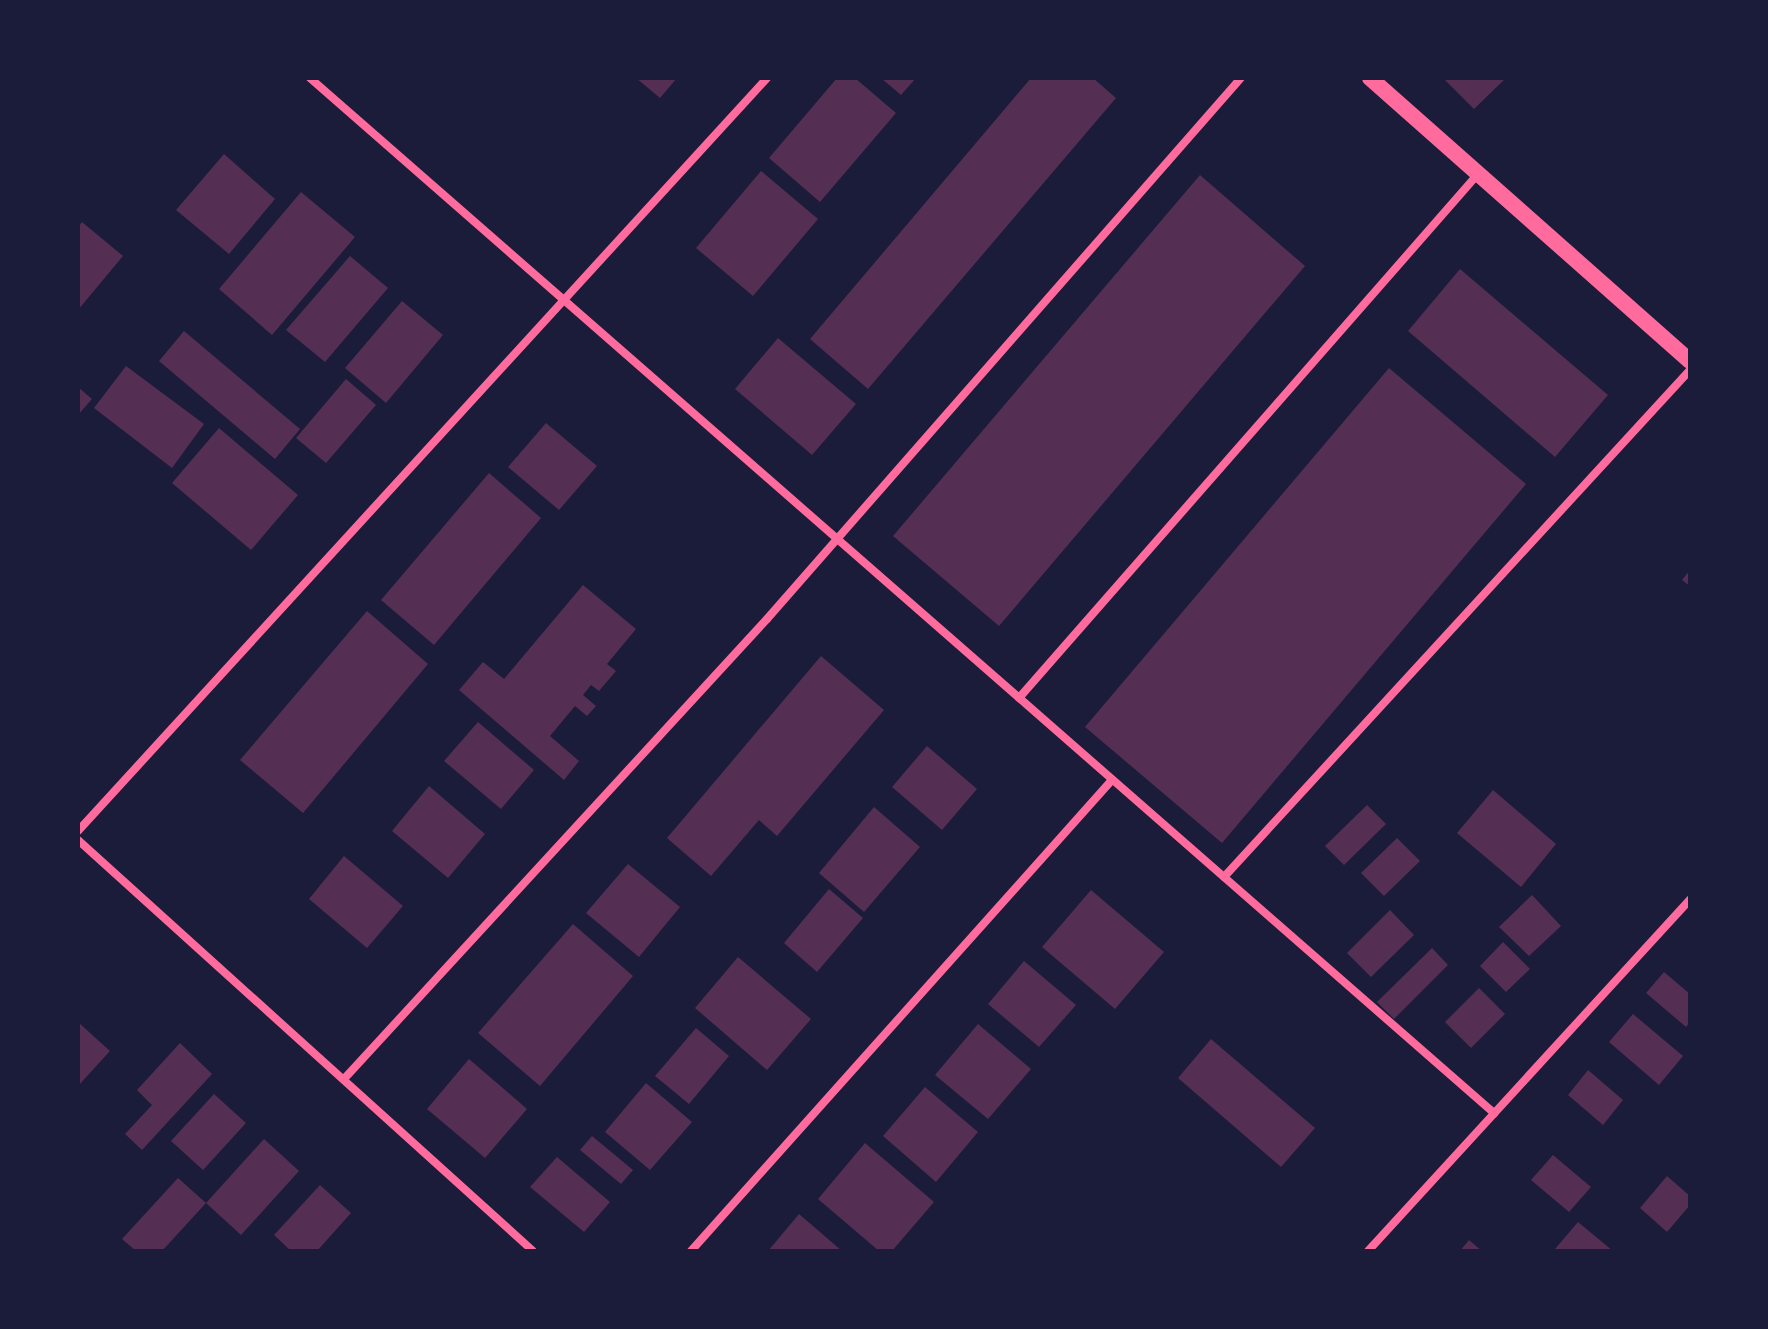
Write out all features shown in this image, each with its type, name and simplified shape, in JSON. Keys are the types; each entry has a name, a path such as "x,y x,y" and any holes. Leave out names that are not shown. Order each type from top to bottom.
{"main road":[{"path":"1370,78 1690,361"}],"street":[{"path":"310,78 834,540 1494,1113"},
{"path":"78,831 767,78"},
{"path":"344,1079 767,619 1241,78"},
{"path":"1019,698 1478,174"},
{"path":"1224,877 1690,370"},
{"path":"691,1251 1112,780"},
{"path":"78,840 533,1251"},
{"path":"1368,1251 1690,899"}],"building":[{"path":"636,78 677,78 660,98"},
{"path":"837,78 855,78 896,113 820,202 769,158"},
{"path":"881,78 916,78 901,95"},
{"path":"1031,78 1093,78 1116,98 868,389 810,339"},
{"path":"1443,78 1506,78 1474,109"},
{"path":"224,154 275,199 229,254 176,210"},
{"path":"761,171 818,219 753,296 696,248"},
{"path":"1200,175 1305,266 999,626 893,536"},
{"path":"301,192 355,237 272,335 219,289"},
{"path":"82,222 123,256 78,310 78,227"},
{"path":"350,256 388,288 325,362 286,330"},
{"path":"1460,269 1608,395 1555,457 1408,331"},
{"path":"402,301 443,335 386,403 345,368"},
{"path":"184,331 300,429 275,459 159,361"},
{"path":"778,338 856,404 812,455 735,389"},
{"path":"126,366 204,424 172,468 94,408"},
{"path":"1389,368 1526,484 1222,843 1085,727"},
{"path":"346,379 376,405 326,463 296,438"},
{"path":"78,387 92,399 78,415"},
{"path":"546,423 597,466 559,510 508,467"},
{"path":"219,428 298,495 251,550 172,483"},
{"path":"489,473 541,518 434,645 381,600"},
{"path":"1690,570 1690,586 1682,580"},
{"path":"583,585 636,629 607,664 616,671 599,691 591,685 583,695 596,706 587,716 575,706 550,736 579,761 564,780 459,690 483,662 504,679"},
{"path":"367,611 428,664 303,813 240,760"},
{"path":"821,656 884,710 777,836 759,820 711,876 667,838"},
{"path":"478,722 534,770 501,809 444,761"},
{"path":"927,746 977,789 942,830 892,787"},
{"path":"429,786 485,834 448,878 392,831"},
{"path":"1493,790 1556,844 1521,887 1457,833"},
{"path":"1367,805 1386,824 1344,865 1325,846"},
{"path":"874,807 920,847 864,912 819,873"},
{"path":"1397,838 1420,861 1384,896 1361,873"},
{"path":"344,856 403,906 367,948 309,899"},
{"path":"628,864 680,907 639,957 586,913"},
{"path":"829,889 863,918 817,972 784,943"},
{"path":"1091,890 1164,952 1115,1009 1042,947"},
{"path":"1532,895 1561,926 1529,956 1499,927"},
{"path":"1390,910 1414,935 1371,977 1347,953"},
{"path":"573,924 633,976 540,1086 478,1033"},
{"path":"1503,942 1530,969 1506,992 1480,966"},
{"path":"1432,948 1448,965 1394,1019 1377,1002"},
{"path":"738,957 811,1019 767,1070 695,1008"},
{"path":"1024,961 1076,1005 1039,1047 988,1004"},
{"path":"1664,972 1690,994 1690,1022 1686,1027 1646,993"},
{"path":"1479,988 1505,1014 1471,1048 1445,1022"},
{"path":"1633,1014 1683,1056 1659,1085 1609,1042"},
{"path":"78,1022 110,1051 78,1086"},
{"path":"978,1024 1031,1069 988,1119 935,1075"},
{"path":"696,1028 729,1056 689,1104 655,1076"},
{"path":"1211,1039 1315,1128 1281,1167 1178,1078"},
{"path":"180,1043 212,1074 142,1150 125,1134 152,1105 137,1090"},
{"path":"469,1059 527,1109 485,1158 427,1109"},
{"path":"1588,1070 1623,1100 1603,1125 1568,1095"},
{"path":"646,1083 692,1122 650,1170 605,1132"},
{"path":"925,1087 978,1132 936,1182 883,1136"},
{"path":"214,1094 246,1123 203,1170 171,1141"},
{"path":"592,1136 633,1170 621,1184 580,1150"},
{"path":"264,1139 299,1171 241,1235 206,1203"},
{"path":"865,1143 934,1202 892,1251 879,1251 818,1199"},
{"path":"1553,1155 1591,1187 1569,1212 1531,1180"},
{"path":"557,1157 610,1202 584,1232 530,1187"},
{"path":"1667,1176 1690,1196 1690,1205 1667,1232 1640,1208"},
{"path":"178,1178 206,1203 162,1251 136,1251 122,1239"},
{"path":"320,1185 351,1213 317,1251 291,1251 274,1235"},
{"path":"799,1214 842,1251 768,1251"},
{"path":"1578,1222 1613,1251 1557,1251 1555,1249"},
{"path":"1469,1240 1482,1251 1460,1251"}]}
